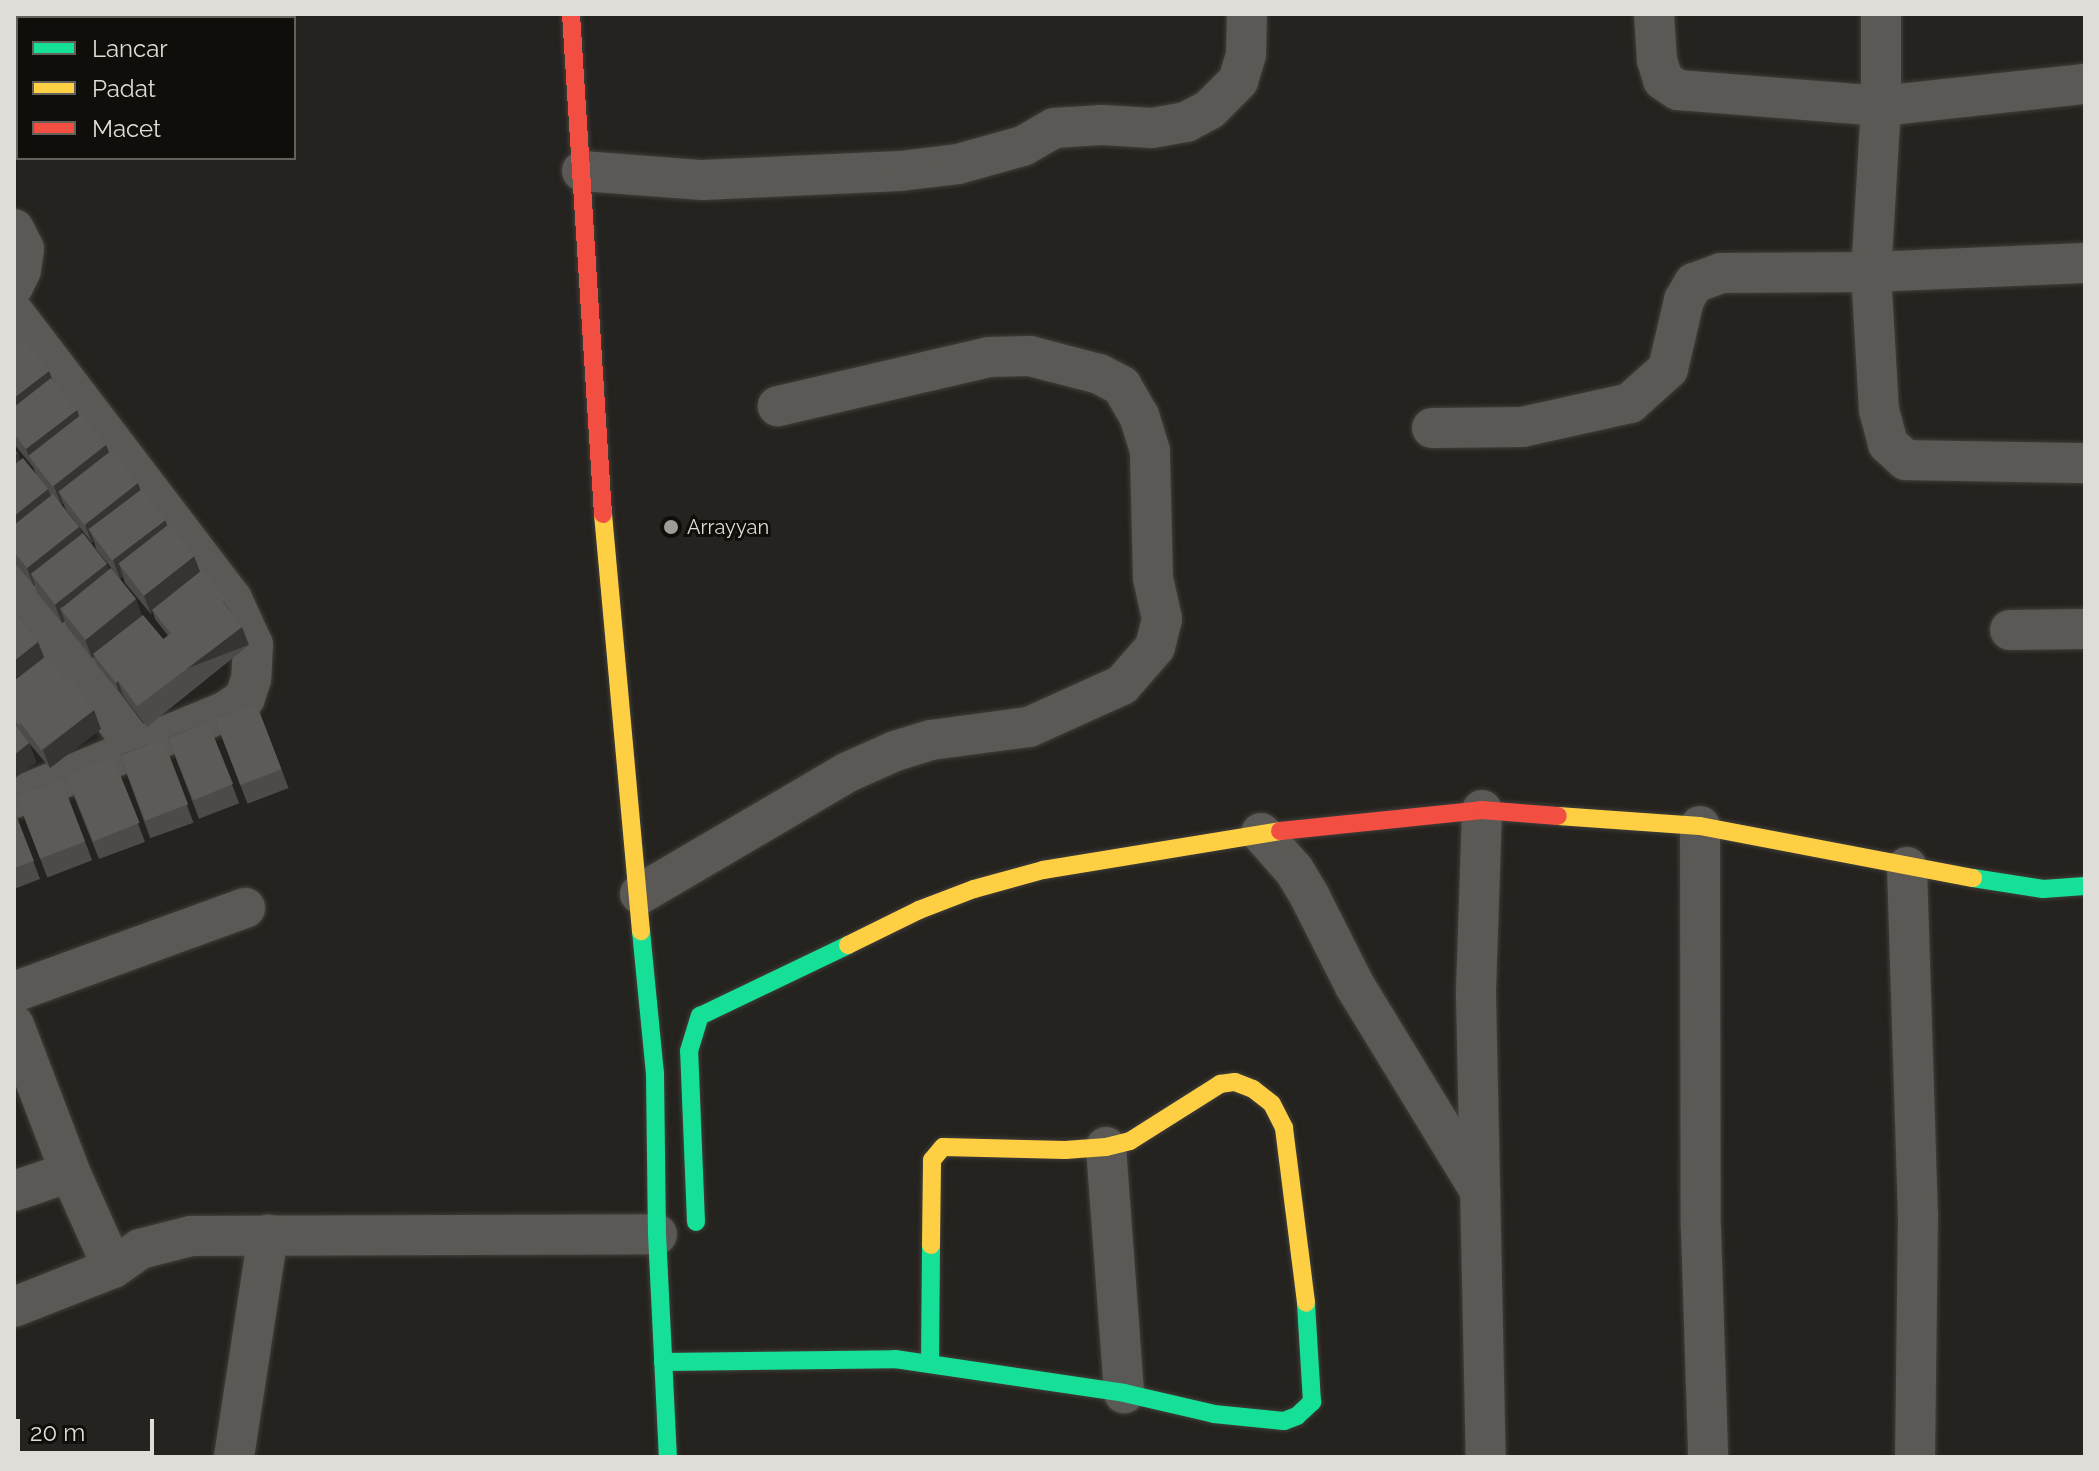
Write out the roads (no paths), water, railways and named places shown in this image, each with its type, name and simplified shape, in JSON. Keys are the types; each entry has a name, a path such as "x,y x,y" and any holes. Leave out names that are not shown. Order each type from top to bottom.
{"street":[{"path":"571,14 604,537 655,1073 657,1234 668,1457"},
{"path":"582,171 703,180 900,171 958,164 1023,146 1054,128 1102,125 1152,128 1186,122 1210,109 1238,81 1246,54 1247,14"},
{"path":"1654,14 1657,60 1663,80 1678,90 1881,106 2085,84"},
{"path":"1881,14 1881,106 1871,272 1879,410 1888,444 1906,460 2085,463"},
{"path":"14,229 24,249 21,270 14,285"},
{"path":"1432,428 1522,427 1630,403 1668,369 1684,300 1694,283 1721,273 1871,272 2085,263"},
{"path":"14,313 232,599 253,645 251,679 245,698 224,712 138,750 14,798"},
{"path":"640,894 848,772 895,751 931,740 1029,727 1122,685 1155,647 1162,619 1153,578 1150,451 1139,416 1122,386 1099,374 1030,356 989,357 778,406"},
{"path":"14,585 138,750"},
{"path":"2010,630 2085,629"},
{"path":"1482,810 1476,994 1486,1457"},
{"path":"696,1222 689,1051 700,1016 919,910 974,889 1043,870 1261,833 1482,810 1700,826 1907,867 2043,889 2085,886"},
{"path":"1700,826 1701,1228 1708,1457"},
{"path":"1261,833 1294,870 1355,986 1482,1194"},
{"path":"1907,867 1918,1216 1915,1457"},
{"path":"14,992 245,908"},
{"path":"14,1025 70,1172 113,1268"},
{"path":"663,1362 895,1359 1003,1378 1124,1393 1214,1414 1284,1421 1297,1416 1312,1402 1303,1260 1284,1128 1272,1104 1253,1089 1235,1082 1220,1084 1130,1141 1106,1147 1065,1150 943,1147 932,1160 930,1363"},
{"path":"1106,1147 1124,1393"},
{"path":"14,1191 70,1172"},
{"path":"14,1307 113,1268 140,1249 191,1236 657,1234"},
{"path":"234,1457 268,1235"}],"place":[{"name":"Arrayyan","path":"671,527"}]}
